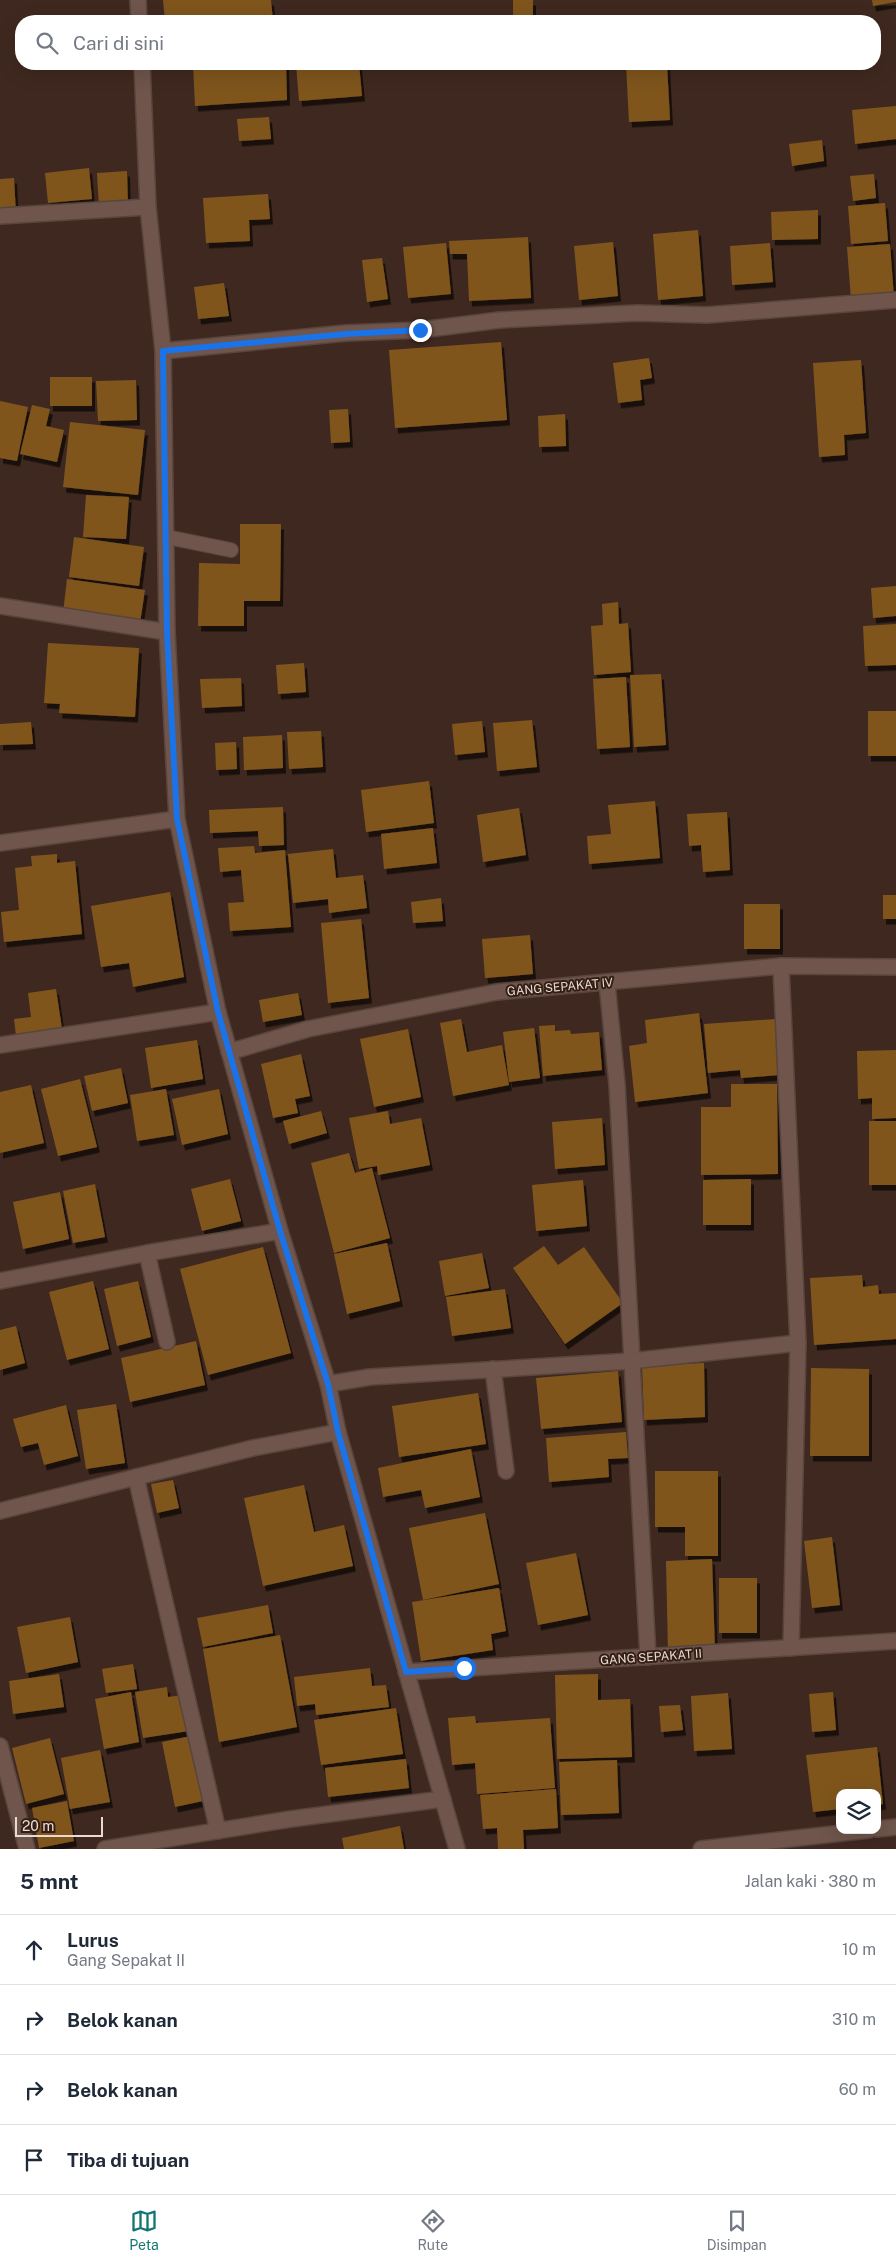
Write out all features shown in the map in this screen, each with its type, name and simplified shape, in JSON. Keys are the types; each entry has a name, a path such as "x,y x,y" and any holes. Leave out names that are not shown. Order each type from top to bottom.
{"street":[{"path":"138,0 139,15"},
{"path":"142,70 148,207 163,351 167,632 177,819 218,1012 280,1231 328,1384 338,1432 457,1849"},
{"path":"0,216 148,207"},
{"path":"163,351 336,334 420,330 509,320 637,313 707,315 896,300"},
{"path":"0,606 167,632"},
{"path":"0,843 177,819"},
{"path":"781,966 798,1343 791,1648"},
{"name":"GANG SEPAKAT IV","path":"229,1052 308,1029 496,992 781,966 896,967"},
{"path":"607,983 617,1084 648,1657"},
{"path":"0,1045 218,1012"},
{"path":"0,1281 147,1253 280,1231"},
{"path":"147,1253 167,1342"},
{"path":"328,1384 370,1377 631,1361 798,1343"},
{"path":"493,1370 506,1471"},
{"path":"0,1511 253,1448 338,1432"},
{"path":"136,1477 218,1831"},
{"name":"GANG SEPAKAT II","path":"406,1672 896,1641"},
{"path":"0,1746 27,1849"},
{"path":"105,1849 442,1799"},
{"path":"881,1829 896,1827"},
{"path":"701,1849 836,1834"}],"lane":[{"path":"167,537 231,550"}],"building":[{"path":"163,0 271,0 272,15 164,15"},
{"path":"513,0 533,0 533,15 513,15"},
{"path":"872,0 896,0 896,2 873,6"},
{"path":"193,70 286,70 287,100 195,106"},
{"path":"296,70 360,70 362,96 299,101"},
{"path":"626,70 667,70 670,120 629,122"},
{"path":"896,106 896,139 855,144 852,110"},
{"path":"269,117 271,139 239,141 237,119"},
{"path":"822,140 824,161 792,166 789,144"},
{"path":"89,168 92,199 48,203 45,173"},
{"path":"127,171 128,205 99,207 97,173"},
{"path":"874,174 876,198 853,201 850,176"},
{"path":"14,178 16,214 0,215 0,179"},
{"path":"268,194 270,219 249,220 250,241 206,243 203,198"},
{"path":"885,203 888,241 851,244 848,206"},
{"path":"818,210 818,239 772,240 771,212"},
{"path":"698,230 703,296 658,300 653,234"},
{"path":"528,237 531,298 469,301 467,254 450,254 449,241"},
{"path":"613,242 618,296 579,300 574,246"},
{"path":"446,243 451,294 408,298 403,247"},
{"path":"770,243 773,282 732,285 730,246"},
{"path":"890,244 894,297 851,300 847,247"},
{"path":"382,258 388,299 367,302 362,260"},
{"path":"224,283 229,316 198,319 194,287"},
{"path":"501,342 507,420 395,428 389,350"},
{"path":"649,358 652,378 640,380 642,400 618,403 613,363"},
{"path":"861,360 866,433 844,435 845,455 819,457 813,363"},
{"path":"50,377 92,377 92,406 50,406"},
{"path":"136,380 137,420 98,421 96,381"},
{"path":"0,401 28,407 17,461 0,458"},
{"path":"32,405 50,409 46,426 64,430 57,462 20,454"},
{"path":"348,409 350,442 331,443 329,410"},
{"path":"565,414 566,446 539,447 538,416"},
{"path":"70,422 145,430 138,495 63,487"},
{"path":"86,495 129,497 126,539 83,537"},
{"path":"240,524 281,524 280,601 244,601 244,626 198,626 199,563 240,564"},
{"path":"74,537 144,547 139,586 69,577"},
{"path":"67,579 145,590 140,623 63,613"},
{"path":"896,586 896,616 873,618 871,588"},
{"path":"618,602 619,624 628,623 631,672 594,675 591,626 603,625 602,604"},
{"path":"896,624 896,665 865,666 863,626"},
{"path":"48,643 139,648 135,717 59,713 60,704 44,703"},
{"path":"304,663 306,692 278,694 276,665"},
{"path":"661,674 666,745 634,747 630,675"},
{"path":"626,677 630,747 597,749 593,679"},
{"path":"241,678 242,706 202,708 200,679"},
{"path":"868,711 896,711 896,756 868,756"},
{"path":"532,720 537,767 497,771 493,723"},
{"path":"482,721 485,752 455,755 452,724"},
{"path":"31,722 33,744 0,745 0,724"},
{"path":"321,731 323,767 289,769 287,732"},
{"path":"282,735 283,768 244,770 243,737"},
{"path":"236,742 237,769 216,770 215,743"},
{"path":"429,781 434,823 366,832 361,790"},
{"path":"655,801 660,858 589,864 587,836 611,834 608,805"},
{"path":"283,807 284,845 259,846 258,831 210,833 209,810"},
{"path":"519,808 526,855 483,862 477,815"},
{"path":"727,812 730,870 703,872 701,845 689,846 687,814"},
{"path":"433,828 437,863 384,869 381,834"},
{"path":"254,846 255,853 285,850 291,927 230,931 228,903 244,902 241,870 220,872 218,848"},
{"path":"333,849 336,878 363,875 367,908 329,913 328,899 293,903 288,854"},
{"path":"57,854 57,863 75,861 82,934 4,942 1,912 19,910 15,868 32,866 31,856"},
{"path":"170,892 184,977 133,987 129,963 101,967 91,906"},
{"path":"883,895 896,895 896,919 883,919"},
{"path":"441,898 443,921 413,923 411,902"},
{"path":"744,904 780,904 780,949 744,949"},
{"path":"361,919 369,998 328,1003 321,923"},
{"path":"530,935 533,974 485,978 482,939"},
{"path":"56,989 62,1029 16,1036 14,1019 31,1017 28,993"},
{"path":"298,993 302,1015 263,1022 259,1000"},
{"path":"699,1013 708,1093 635,1102 629,1046 647,1043 645,1020"},
{"path":"461,1019 467,1052 502,1045 509,1085 453,1096 440,1023"},
{"path":"776,1019 779,1075 741,1078 740,1070 708,1073 704,1024"},
{"path":"555,1025 555,1031 570,1030 571,1034 599,1032 602,1070 543,1076 539,1026"},
{"path":"534,1028 540,1078 509,1082 503,1032"},
{"path":"408,1029 421,1097 374,1107 360,1039"},
{"path":"197,1040 203,1079 151,1088 145,1048"},
{"path":"896,1050 896,1118 872,1119 872,1098 858,1099 857,1051"},
{"path":"301,1054 310,1096 295,1099 298,1113 273,1118 261,1064"},
{"path":"121,1068 128,1103 92,1111 84,1076"},
{"path":"80,1079 97,1147 58,1156 41,1089"},
{"path":"731,1084 777,1084 778,1174 701,1175 701,1107 731,1107"},
{"path":"31,1085 44,1143 0,1153 0,1092"},
{"path":"166,1089 174,1135 137,1141 130,1095"},
{"path":"219,1089 228,1134 182,1145 172,1099"},
{"path":"321,1111 327,1133 289,1144 283,1121"},
{"path":"388,1111 390,1124 421,1118 430,1165 378,1175 377,1166 359,1169 349,1118"},
{"path":"602,1118 605,1165 555,1169 552,1122"},
{"path":"869,1121 896,1121 896,1185 869,1185"},
{"path":"349,1153 355,1173 372,1168 390,1238 334,1253 311,1163"},
{"path":"230,1179 241,1221 202,1231 191,1189"},
{"path":"751,1179 751,1225 703,1225 703,1180"},
{"path":"583,1180 587,1226 536,1231 532,1185"},
{"path":"95,1184 105,1237 73,1243 63,1191"},
{"path":"60,1192 69,1239 23,1249 13,1202"},
{"path":"387,1243 400,1301 347,1314 334,1254"},
{"path":"544,1246 558,1265 584,1247 623,1303 565,1344 513,1268"},
{"path":"263,1247 291,1353 208,1375 180,1269"},
{"path":"482,1253 489,1288 445,1296 439,1261"},
{"path":"862,1275 863,1287 878,1285 879,1294 896,1293 896,1339 814,1345 810,1278"},
{"path":"93,1281 109,1349 67,1360 49,1292"},
{"path":"138,1281 151,1337 117,1346 104,1289"},
{"path":"505,1289 511,1328 452,1336 446,1297"},
{"path":"16,1326 25,1363 0,1370 0,1330"},
{"path":"196,1341 205,1385 130,1402 121,1358"},
{"path":"704,1363 705,1417 644,1420 642,1366"},
{"path":"811,1368 869,1369 869,1456 810,1456"},
{"path":"618,1371 622,1422 541,1429 536,1378"},
{"path":"478,1393 486,1444 399,1457 392,1406"},
{"path":"116,1404 125,1463 86,1469 77,1410"},
{"path":"66,1405 78,1456 44,1465 38,1443 21,1447 13,1419"},
{"path":"626,1432 628,1458 608,1459 609,1477 549,1482 546,1438"},
{"path":"471,1449 480,1497 425,1508 421,1490 383,1497 378,1468"},
{"path":"655,1471 718,1471 718,1556 685,1556 685,1527 655,1527"},
{"path":"173,1480 179,1508 157,1513 151,1484"},
{"path":"304,1485 314,1532 344,1525 353,1566 263,1586 244,1498"},
{"path":"485,1513 499,1584 423,1600 409,1528"},
{"path":"832,1537 840,1605 812,1608 804,1541"},
{"path":"576,1553 588,1615 538,1625 526,1563"},
{"path":"712,1559 715,1651 668,1652 666,1561"},
{"path":"719,1578 757,1578 757,1633 719,1633"},
{"path":"499,1588 506,1631 491,1634 493,1650 421,1661 412,1602"},
{"path":"268,1605 273,1633 203,1647 197,1618"},
{"path":"70,1617 78,1662 26,1673 17,1627"},
{"path":"280,1635 297,1727 219,1742 203,1649"},
{"path":"133,1664 137,1689 106,1693 102,1669"},
{"path":"370,1668 372,1686 386,1685 389,1707 316,1715 315,1704 297,1706 294,1677"},
{"path":"59,1674 64,1707 13,1714 9,1681"},
{"path":"598,1674 598,1700 630,1699 632,1757 557,1759 555,1675"},
{"path":"167,1687 168,1697 184,1695 189,1731 143,1738 135,1692"},
{"path":"131,1692 139,1742 104,1749 95,1699"},
{"path":"833,1692 836,1730 812,1732 809,1694"},
{"path":"728,1693 732,1749 694,1751 691,1696"},
{"path":"680,1705 683,1730 661,1732 659,1706"},
{"path":"396,1708 403,1754 321,1765 314,1720"},
{"path":"475,1716 476,1723 550,1718 555,1788 477,1794 475,1763 452,1765 448,1718"},
{"path":"191,1736 203,1801 175,1807 162,1742"},
{"path":"50,1738 64,1794 26,1804 12,1748"},
{"path":"877,1747 883,1804 881,1804 881,1789 836,1789 836,1809 813,1812 806,1755"},
{"path":"100,1750 110,1802 70,1809 61,1758"},
{"path":"406,1759 409,1788 328,1797 325,1768"},
{"path":"617,1760 619,1813 561,1815 559,1762"},
{"path":"556,1789 558,1828 523,1830 524,1849 498,1849 497,1828 483,1829 480,1795"},
{"path":"67,1801 74,1841 39,1848 32,1808"},
{"path":"400,1826 404,1849 344,1849 342,1838"}],"route":[{"path":"420,330 268,340 163,351 167,632 177,819 218,1012 280,1231 328,1384 338,1432 406,1672 464,1668"}]}
